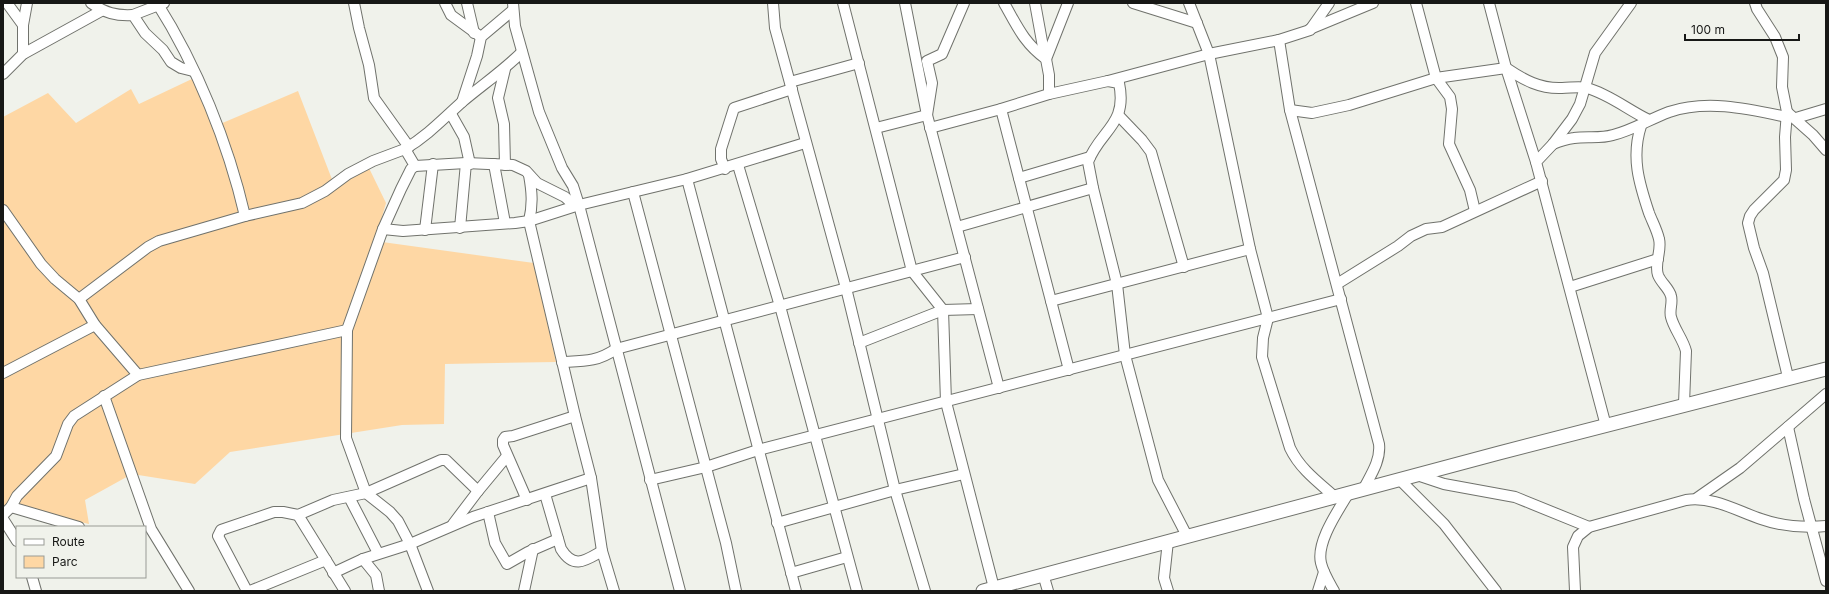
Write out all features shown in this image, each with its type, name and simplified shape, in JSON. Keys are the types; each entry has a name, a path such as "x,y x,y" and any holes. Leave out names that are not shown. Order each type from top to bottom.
{"main road":[{"path":"989,590 1043,574 1606,426 1684,404 1826,369"}],"street":[{"path":"8,3 22,25"},
{"path":"23,54 22,25 27,3"},
{"path":"91,3 101,10 117,16 133,15 160,4 193,70 236,177 245,216"},
{"path":"354,3 374,98 407,148 415,166"},
{"path":"445,3 451,15 478,35"},
{"path":"462,102 478,56 478,35 467,3"},
{"path":"773,3 775,28 805,143 846,288 895,490 925,591"},
{"path":"843,3 912,271 942,310 946,402 964,474 989,590"},
{"path":"904,3 930,128 999,388"},
{"path":"927,115 932,83 927,61 942,54 964,3"},
{"path":"1004,3 1021,35 1037,53 1046,59"},
{"path":"1035,3 1049,75 1049,94"},
{"path":"1046,59 1068,3"},
{"path":"1133,3 1197,23"},
{"path":"1189,3 1209,54 1250,249 1268,318 1263,338 1262,357 1290,448 1301,466 1335,497"},
{"path":"1310,30 1329,3"},
{"path":"930,128 1001,109 1049,94 1108,81 1209,54 1279,40 1310,30 1373,3"},
{"path":"1416,3 1436,78 1450,97 1452,109 1449,144 1470,190 1475,211"},
{"path":"1489,3 1506,68 1542,182 1606,426"},
{"path":"1536,162 1553,144 1572,119 1580,104 1595,53 1631,3"},
{"path":"1755,3 1757,9 1775,37 1783,57 1782,87 1790,116 1786,174 1784,180 1754,210 1748,223 1754,248 1763,273 1788,378"},
{"path":"478,35 513,7"},
{"path":"513,7 515,26 541,116 562,168 573,186 577,206 680,591"},
{"path":"3,74 23,54 101,10"},
{"path":"133,15 146,33 163,50 171,62 181,68 193,70"},
{"path":"1279,40 1290,110 1380,444 1378,460 1363,490"},
{"path":"79,299 153,244 245,216 302,203 325,191 348,174 374,161 407,148 420,140 451,114 462,102 505,69 522,52"},
{"path":"725,169 721,159 721,150 734,108 791,86 859,63"},
{"path":"1290,110 1312,113 1349,105 1436,78 1506,68 1528,82 1544,87 1585,87 1608,96 1626,108 1649,120"},
{"path":"505,69 498,98 504,124 505,165"},
{"path":"1108,81 1119,83 1121,102 1119,116 1088,162 1117,284 1126,355 1158,480 1187,536"},
{"path":"1553,144 1574,138 1605,137 1614,135 1640,126 1649,120 1670,112 1690,107 1731,106 1790,116 1826,109"},
{"path":"1001,109 1069,370"},
{"path":"451,114 464,137 468,164 460,228"},
{"path":"876,128 927,115"},
{"path":"1119,116 1142,140 1151,152 1184,267"},
{"path":"1790,116 1813,135 1826,150"},
{"path":"1640,126 1636,141 1635,155 1637,171 1649,213 1659,239 1658,275 1672,297 1670,311 1671,318 1686,351 1684,404"},
{"path":"383,229 403,232 529,221 577,206 725,169 805,143"},
{"path":"1019,178 1090,157"},
{"path":"428,591 410,544 398,521 390,512 366,493 346,438 347,330 383,229 401,188 411,169 415,166 433,164 513,165 520,168 538,183 565,197 577,206"},
{"path":"425,230 433,164"},
{"path":"494,164 505,223"},
{"path":"738,164 780,306 857,591"},
{"path":"529,175 533,194 529,221 591,478 602,551 614,591"},
{"path":"687,179 796,591"},
{"path":"1337,284 1398,246 1411,236 1426,229 1442,227 1542,182"},
{"path":"957,227 1093,188"},
{"path":"634,192 670,335 726,543 736,591"},
{"path":"3,210 41,264 55,279 79,299 95,325 138,375"},
{"path":"1051,301 1250,249"},
{"path":"562,362 586,361 603,358 616,349 965,257"},
{"path":"1570,287 1658,259"},
{"path":"650,480 706,467 758,450 1342,300"},
{"path":"859,343 942,310 978,309"},
{"path":"3,373 95,325"},
{"path":"3,515 11,507 17,496 56,456 68,424 74,416 138,375 347,330"},
{"path":"1575,591 1573,547 1578,536 1589,527 1698,498 1740,468 1826,394"},
{"path":"104,396 148,530 189,591"},
{"path":"527,500 502,445 502,440 505,437 513,436 575,416"},
{"path":"1788,426 1811,527 1826,580"},
{"path":"452,526 507,456"},
{"path":"326,560 248,591 218,536 221,530 274,512 298,515 333,500 366,493 441,460 446,460 478,491"},
{"path":"777,523 895,490 964,474"},
{"path":"1416,475 1444,484 1515,497 1589,527"},
{"path":"333,573 378,553 410,544 488,512 591,478"},
{"path":"1400,480 1444,524 1496,591"},
{"path":"545,494 561,549 566,557 571,561 585,560 602,551"},
{"path":"1334,591 1320,561 1321,547 1327,531 1348,494"},
{"path":"349,497 378,553"},
{"path":"1698,498 1708,500 1763,520 1803,527 1826,526"},
{"path":"11,507 76,526"},
{"path":"488,512 495,543 507,564 558,539"},
{"path":"298,515 345,591"},
{"path":"3,520 16,540"},
{"path":"1168,541 1164,578 1168,591"},
{"path":"524,591 533,550"},
{"path":"791,573 847,557"},
{"path":"363,559 376,575 379,591"},
{"path":"1318,591 1324,572"},
{"path":"1043,574 1048,591"},
{"path":"32,578 36,591"}],"green space":[{"path":"194,78 213,127 298,91 333,182 368,166 386,203 375,241 534,263 556,362 445,364 444,424 402,425 230,452 195,484 132,474 85,500 89,524 7,504 3,507 3,117 48,93 76,123 131,89 139,104"}]}
